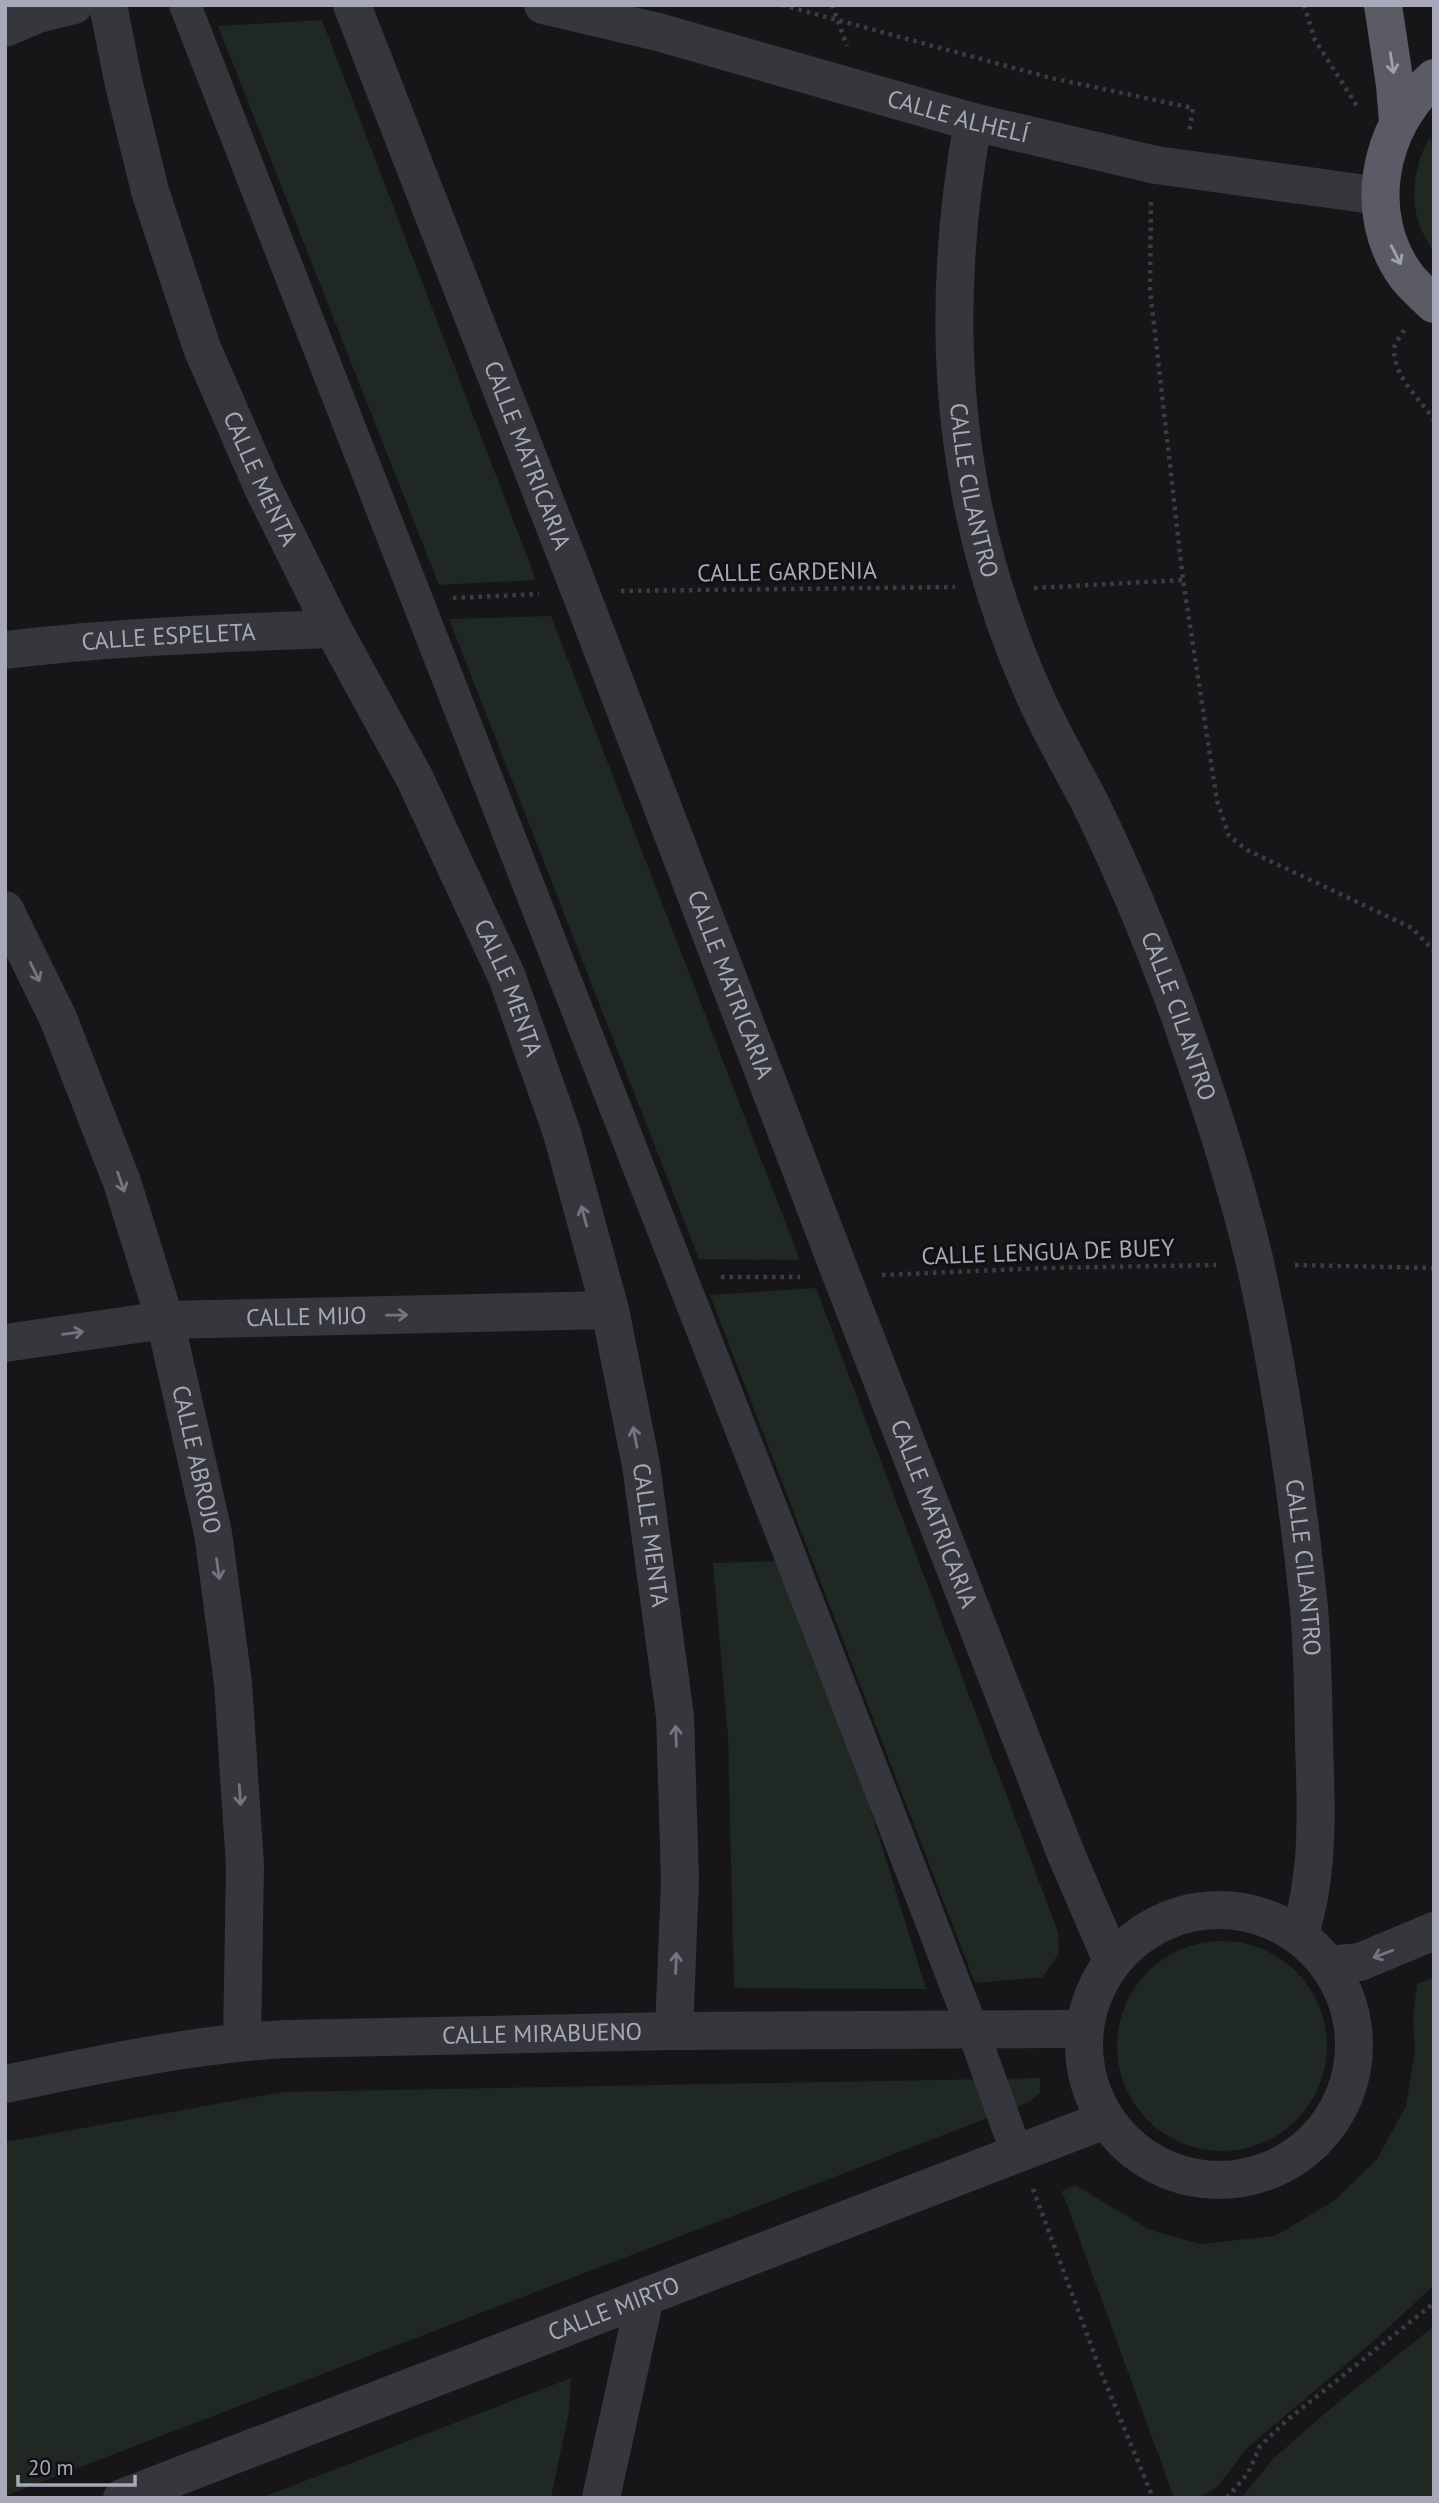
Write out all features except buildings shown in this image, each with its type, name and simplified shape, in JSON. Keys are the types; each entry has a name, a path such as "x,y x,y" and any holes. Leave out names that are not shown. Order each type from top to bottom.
{"highway":[{"path":"1383,5 1395,85 1380,119 1386,150 1380,196 1387,237 1422,313"},
{"path":"1380,119 1411,101 1434,78"}],"street":[{"path":"5,28 38,14 74,5"},
{"name":"CALLE MENTA","path":"108,5 150,191 202,348 263,488 333,629 415,779 507,977 562,1133 610,1310 641,1465 675,1716 680,1880 674,2031"},
{"path":"185,5 972,2028 1017,2154"},
{"name":"CALLE MATRICARIA","path":"352,5 1066,1854 1112,1961"},
{"name":"CALLE ALHELÍ","path":"543,5 658,32 973,122 1156,165 1380,196"},
{"name":"CALLE CILANTRO","path":"973,122 962,183 955,266 953,342 958,418 972,504 1013,645 1035,697 1091,805 1141,916 1209,1101 1238,1196 1255,1264 1297,1499 1312,1639 1315,1787 1313,1867 1309,1906 1299,1936"},
{"name":"CALLE ESPELETA","path":"5,650 181,635 333,629"},
{"name":"CALLE ABROJO","path":"5,910 58,1018 122,1182 165,1320 213,1533 233,1683 245,1866 242,2042"},
{"name":"CALLE MIJO","path":"5,1343 165,1320 610,1310"},
{"path":"1221,1909 1262,1916 1299,1936 1328,1965 1347,2000 1354,2039 1351,2078 1336,2114 1311,2145 1279,2168 1241,2180 1202,2181 1164,2170 1131,2149 1105,2120 1086,2076 1084,2029 1094,1994 1112,1961 1142,1933 1167,1921 1180,1915 1221,1909"},
{"path":"1328,1965 1360,1962 1434,1931"},
{"name":"CALLE MIRABUENO","path":"5,2084 93,2066 242,2042 674,2031 1084,2029"},
{"name":"CALLE MIRTO","path":"122,2498 1105,2120"},
{"path":"601,2498 645,2297"}],"path":[{"path":"832,5 851,56"},
{"path":"1304,5 1315,40 1380,119"},
{"path":"1151,190 1150,289 1183,580 1217,801 1229,835 1247,850 1412,928 1434,951"},
{"path":"1422,313 1395,344 1396,361 1402,376 1434,420"},
{"name":"CALLE GARDENIA","path":"417,600 580,591 1047,588 1183,580"},
{"name":"CALLE LENGUA DE BUEY","path":"681,1277 842,1277 1046,1268 1255,1264 1434,1268"},
{"path":"1017,2154 1153,2498"},
{"path":"1227,2498 1248,2473 1260,2446 1287,2420 1434,2303"}],"shaded area":[{"path":"322,20 536,580 439,585 218,26"},
{"path":"1429,138 1434,146 1434,253 1420,227 1414,191 1417,168"},
{"path":"551,616 800,1260 699,1259 449,619"},
{"path":"816,1288 1058,1932 1059,1953 1043,1977 975,1983 710,1295"},
{"path":"776,1561 847,1734 926,1989 734,1988 728,1736 713,1563"},
{"path":"1222,1941 1243,1943 1262,1949 1281,1958 1297,1971 1310,1987 1319,2006 1325,2025 1325,2067 1319,2086 1310,2105 1297,2121 1281,2134 1262,2143 1243,2149 1222,2151 1201,2149 1182,2143 1163,2134 1147,2121 1134,2105 1125,2086 1119,2067 1117,2046 1119,2025 1125,2006 1134,1987 1147,1971 1163,1958 1182,1949 1201,1943"},
{"path":"1434,1977 1434,2285 1377,2338 1247,2448 1218,2486 1199,2498 1174,2498 1062,2191 1075,2185 1150,2230 1201,2244 1275,2236 1334,2201 1377,2159 1406,2106 1415,2051 1413,2017 1417,1984"},
{"path":"1040,2078 1040,2093 1029,2102 5,2496 5,2142 283,2092"},
{"path":"1434,2326 1434,2498 1241,2498 1274,2458 1336,2404"},
{"path":"571,2378 569,2411 551,2498 261,2498"}]}
